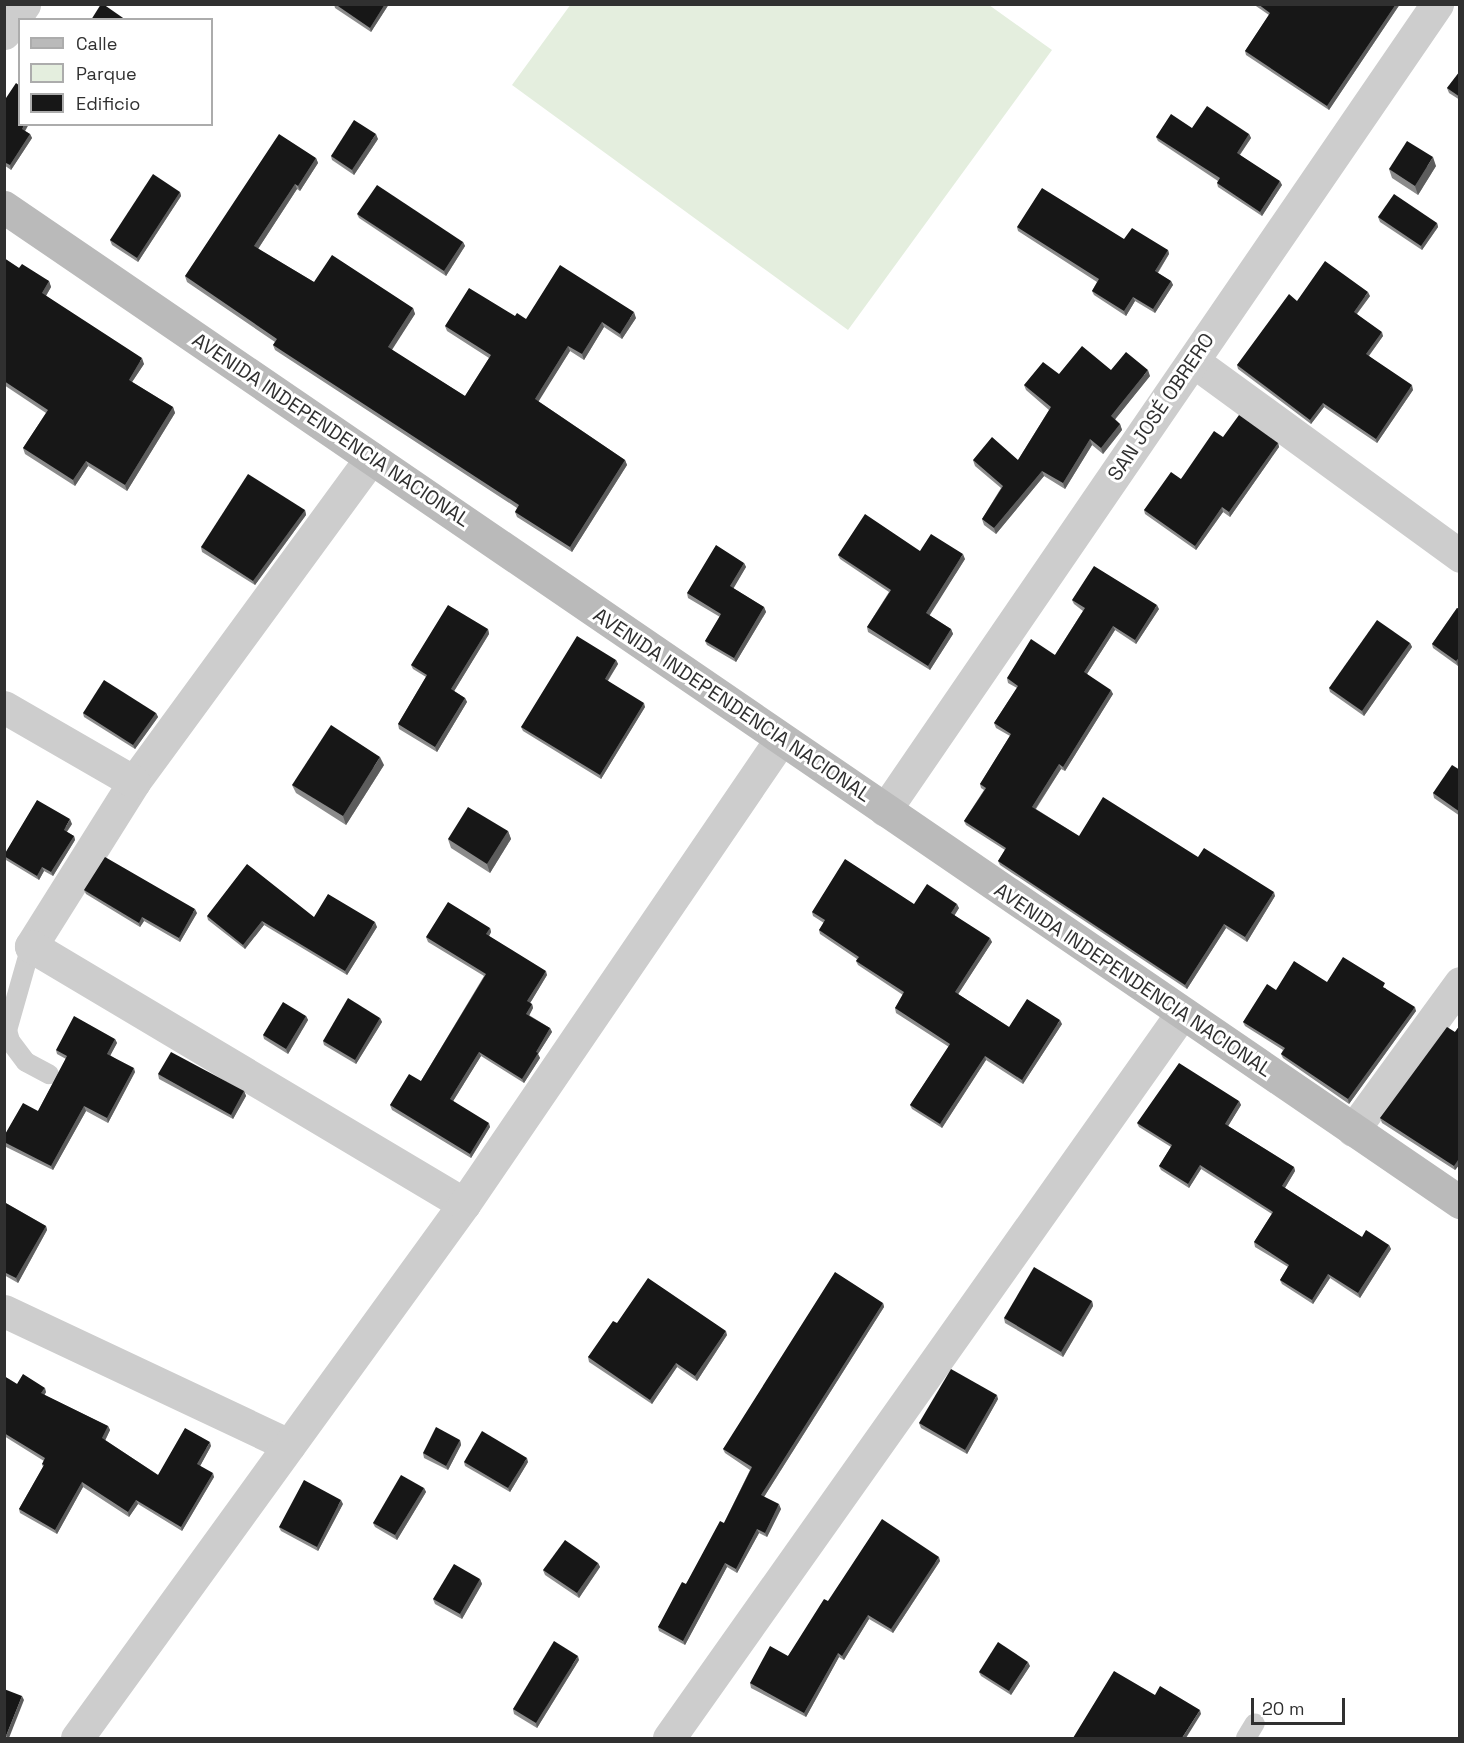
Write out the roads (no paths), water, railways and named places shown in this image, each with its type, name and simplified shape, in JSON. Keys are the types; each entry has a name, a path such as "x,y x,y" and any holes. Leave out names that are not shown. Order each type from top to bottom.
{"main road":[{"name":"AVENIDA INDEPENDENCIA NACIONAL","path":"4,207 1460,1203"}],"street":[{"path":"4,33 24,4"},
{"name":"SAN JOSÉ OBRERO","path":"885,810 1437,4"},
{"path":"1193,361 1460,556"},
{"path":"371,458 134,782 31,946 464,1204"},
{"path":"4,707 134,782"},
{"path":"77,1738 464,1204 781,739"},
{"path":"1353,1130 1460,983"},
{"path":"674,1737 1182,1013"},
{"path":"4,1311 289,1445"}],"lane":[{"path":"31,946 7,1030 10,1041 26,1062 49,1074"}]}
